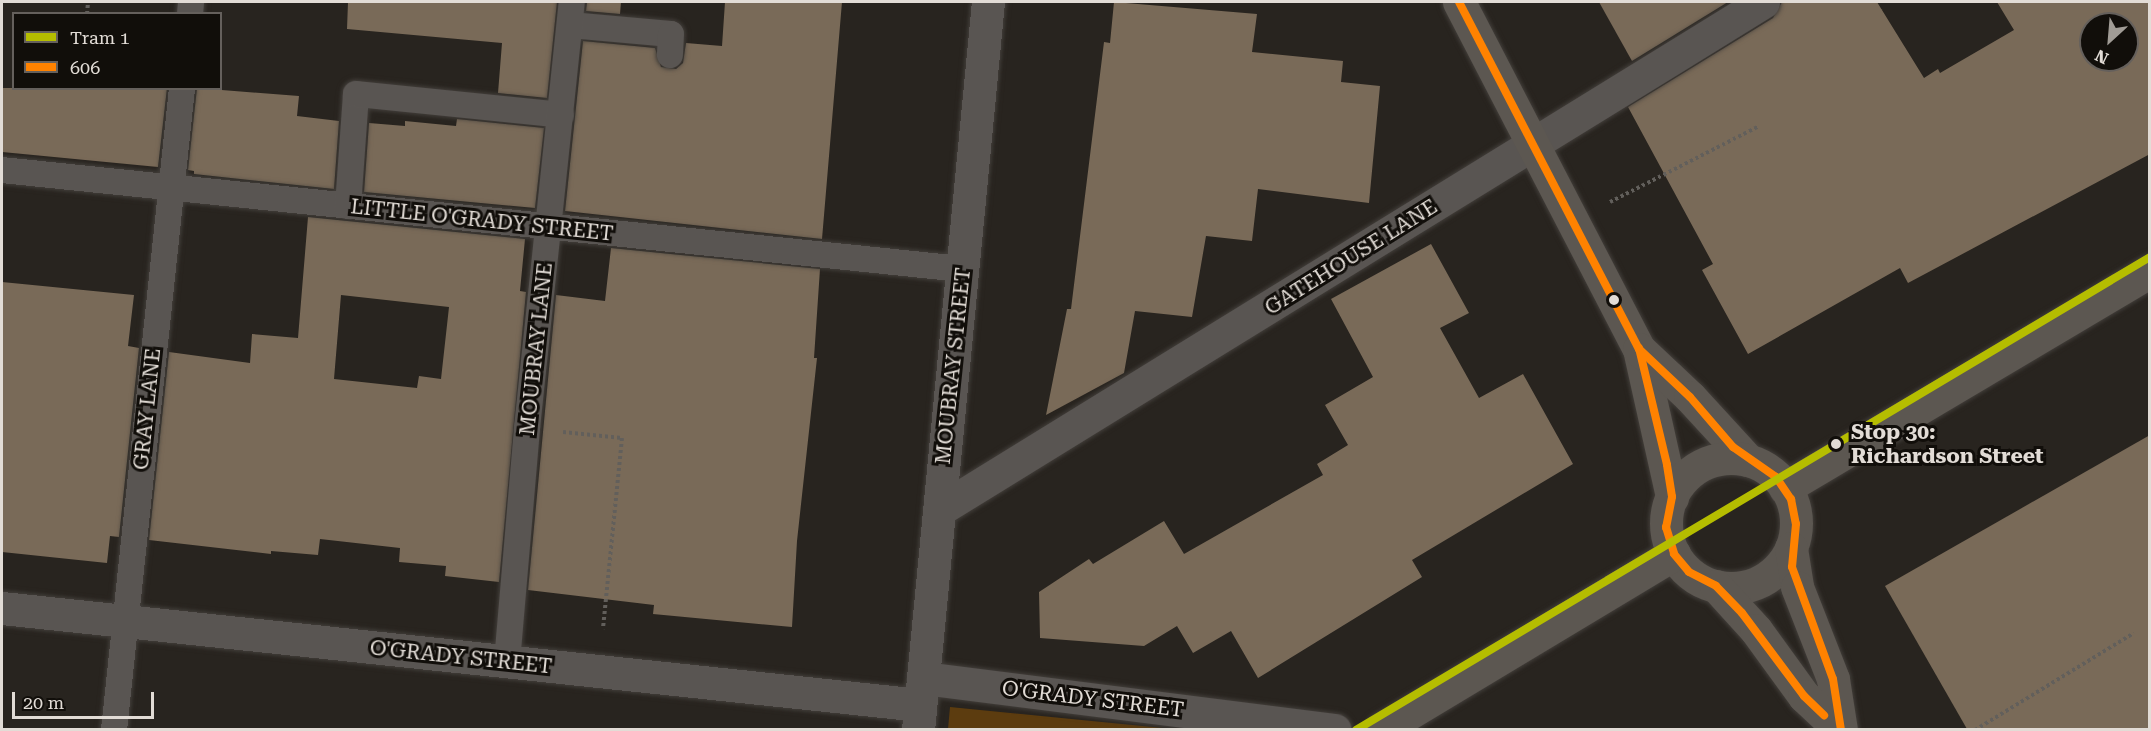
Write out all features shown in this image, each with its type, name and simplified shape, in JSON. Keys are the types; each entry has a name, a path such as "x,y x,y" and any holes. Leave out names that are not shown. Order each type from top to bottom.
{"street":[{"name":"MOUBRAY STREET","path":"920,704 988,2"},
{"path":"1459,2 1575,220 1639,349 1672,496 1666,527 1674,554 1689,572 1716,586 1749,622 1804,696 1841,729"},
{"name":"GATEHOUSE LANE","path":"939,510 1762,2"},
{"path":"1785,488 2150,271"},
{"path":"1639,349 1690,397 1748,460 1768,470 1785,488 1796,524 1791,548 1779,567 1761,580 1739,587 1716,586"},
{"path":"1672,496 1697,467 1722,459 1748,460"},
{"path":"1791,548 1797,587 1833,679 1841,729"},
{"path":"1381,729 1674,554"},
{"name":"O'GRADY STREET","path":"2,608 920,704 1335,729"}],"lane":[{"path":"571,13 671,34 669,55"},
{"name":"MOUBRAY LANE","path":"507,662 527,428 571,13"},
{"name":"GRAY LANE","path":"114,729 123,621 182,90"},
{"path":"348,206 356,93 561,116"},
{"name":"LITTLE O'GRADY STREET","path":"2,170 962,269"}],"path":[{"path":"1575,220 1759,126"},
{"path":"527,428 622,438 598,672"},
{"path":"1975,729 2134,633"}],"shaded area":[{"path":"950,707 1173,729 948,729"}],"building":[{"path":"348,2 557,2 547,98 498,93 502,43 347,29"},
{"path":"587,2 621,2 620,14 586,11"},
{"path":"725,2 842,2 822,239 565,211 583,41 655,48 661,67 676,69 683,63 686,43 722,46"},
{"path":"1114,2 1257,14 1252,52 1343,61 1341,82 1380,86 1369,203 1258,189 1252,241 1206,236 1192,317 1135,311 1124,373 1046,415 1067,309 1071,309 1104,42 1110,43"},
{"path":"1599,2 1728,2 1632,61"},
{"path":"1782,2 1877,2 1924,78 1938,69 1940,73 2014,30 1997,2 2150,2 2150,154 1908,283 1900,268 1748,354 1702,270 1713,264 1628,107 1773,18"},
{"path":"2,88 12,88 12,90 167,90 158,167 2,152"},
{"path":"197,90 299,96 297,116 339,121 334,189 194,174 194,171 188,170"},
{"path":"457,119 544,128 535,208 364,192 369,123 405,126 405,121 456,126"},
{"path":"308,217 525,239 520,291 526,292 499,582 445,576 446,566 399,562 400,548 320,539 318,555 271,551 271,554 149,540 169,352 250,363 252,334 298,338","holes":["341,295 449,307 441,379 419,376 417,388 334,379"]},
{"path":"1431,244 1469,313 1440,328 1479,398 1523,374 1573,464 1412,560 1422,577 1258,678 1231,631 1193,653 1177,626 1144,646 1040,638 1039,592 1089,559 1093,564 1164,521 1184,554 1323,475 1317,464 1348,445 1325,405 1373,377 1331,299"},
{"path":"611,248 820,269 814,358 817,358 797,541 792,627 653,614 654,605 528,590 556,295 605,301"},
{"path":"2,282 134,295 128,346 139,348 119,537 110,536 107,563 2,552"},
{"path":"2150,435 2150,729 1967,729 1885,586"}],"tram line":[{"name":"1","path":"1356,730 2150,257"}],"transit line":[{"name":"606","path":"1459,2 1639,349 1690,397 1733,447 1776,477 1791,499 1796,524 1792,567 1833,679 1841,730"},
{"name":"606","path":"1639,348 1667,465 1672,497 1666,527 1674,554 1689,572 1716,586 1742,613 1804,696 1824,715"}],"place":[{"name":"Stop 30: Richardson Street","path":"1836,444"}]}
